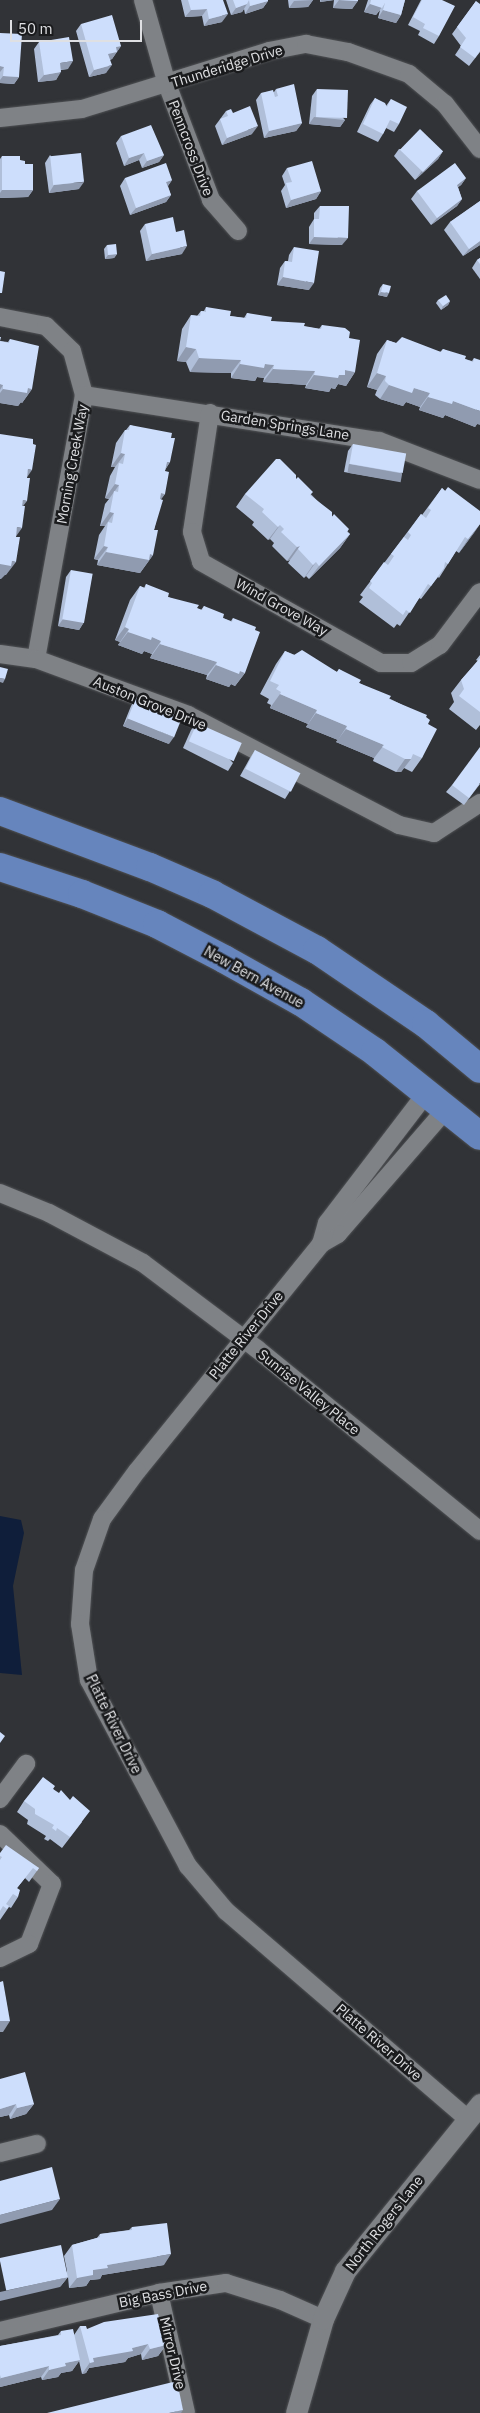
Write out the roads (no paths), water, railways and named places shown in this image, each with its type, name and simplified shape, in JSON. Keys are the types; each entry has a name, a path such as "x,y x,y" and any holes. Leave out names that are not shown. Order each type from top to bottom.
{"main road":[{"path":"0,811 150,867 212,894 317,950 426,1024 480,1069"},
{"name":"New Bern Avenue","path":"0,867 82,894 140,917 224,958 301,1002 437,1100 480,1136"}],"street":[{"name":"Penncross Drive","path":"142,0 167,84 211,200 238,231"},
{"name":"Thunderidge Drive","path":"0,118 82,109 269,51 306,44 348,52 409,74 445,104 480,149"},
{"name":"Morning Creek Way","path":"0,317 46,326 72,350 84,395 36,659"},
{"name":"Garden Springs Lane","path":"84,395 210,413 379,441 480,480"},
{"name":"Wind Grove Way","path":"210,413 192,532 201,562 381,663 411,663 440,645 480,592"},
{"name":"Auston Grove Drive","path":"0,654 36,659 188,715 399,825 434,832 480,803"},
{"name":"Platte River Drive","path":"321,1244 327,1223 437,1100"},
{"name":"Platte River Drive","path":"437,1100 338,1234 321,1244 243,1338 102,1519 83,1579 80,1624 89,1680 188,1866 226,1911 474,2111"},
{"name":"Sunrise Valley Place","path":"0,1193 49,1213 143,1263 243,1338 480,1531"},
{"path":"0,1799 26,1764"},
{"path":"0,1834 52,1884 29,1944 0,1958"},
{"name":"North Rogers Lane","path":"296,2413 323,2319 345,2271 474,2111"},
{"path":"0,2153 37,2144"},
{"name":"Big Bass Drive","path":"0,2332 159,2293 226,2283 280,2300 323,2319"},
{"name":"Mirror Drive","path":"159,2293 186,2413"}],"water":[{"path":"0,1516 21,1520 24,1533 13,1586 22,1675 0,1673"}]}
